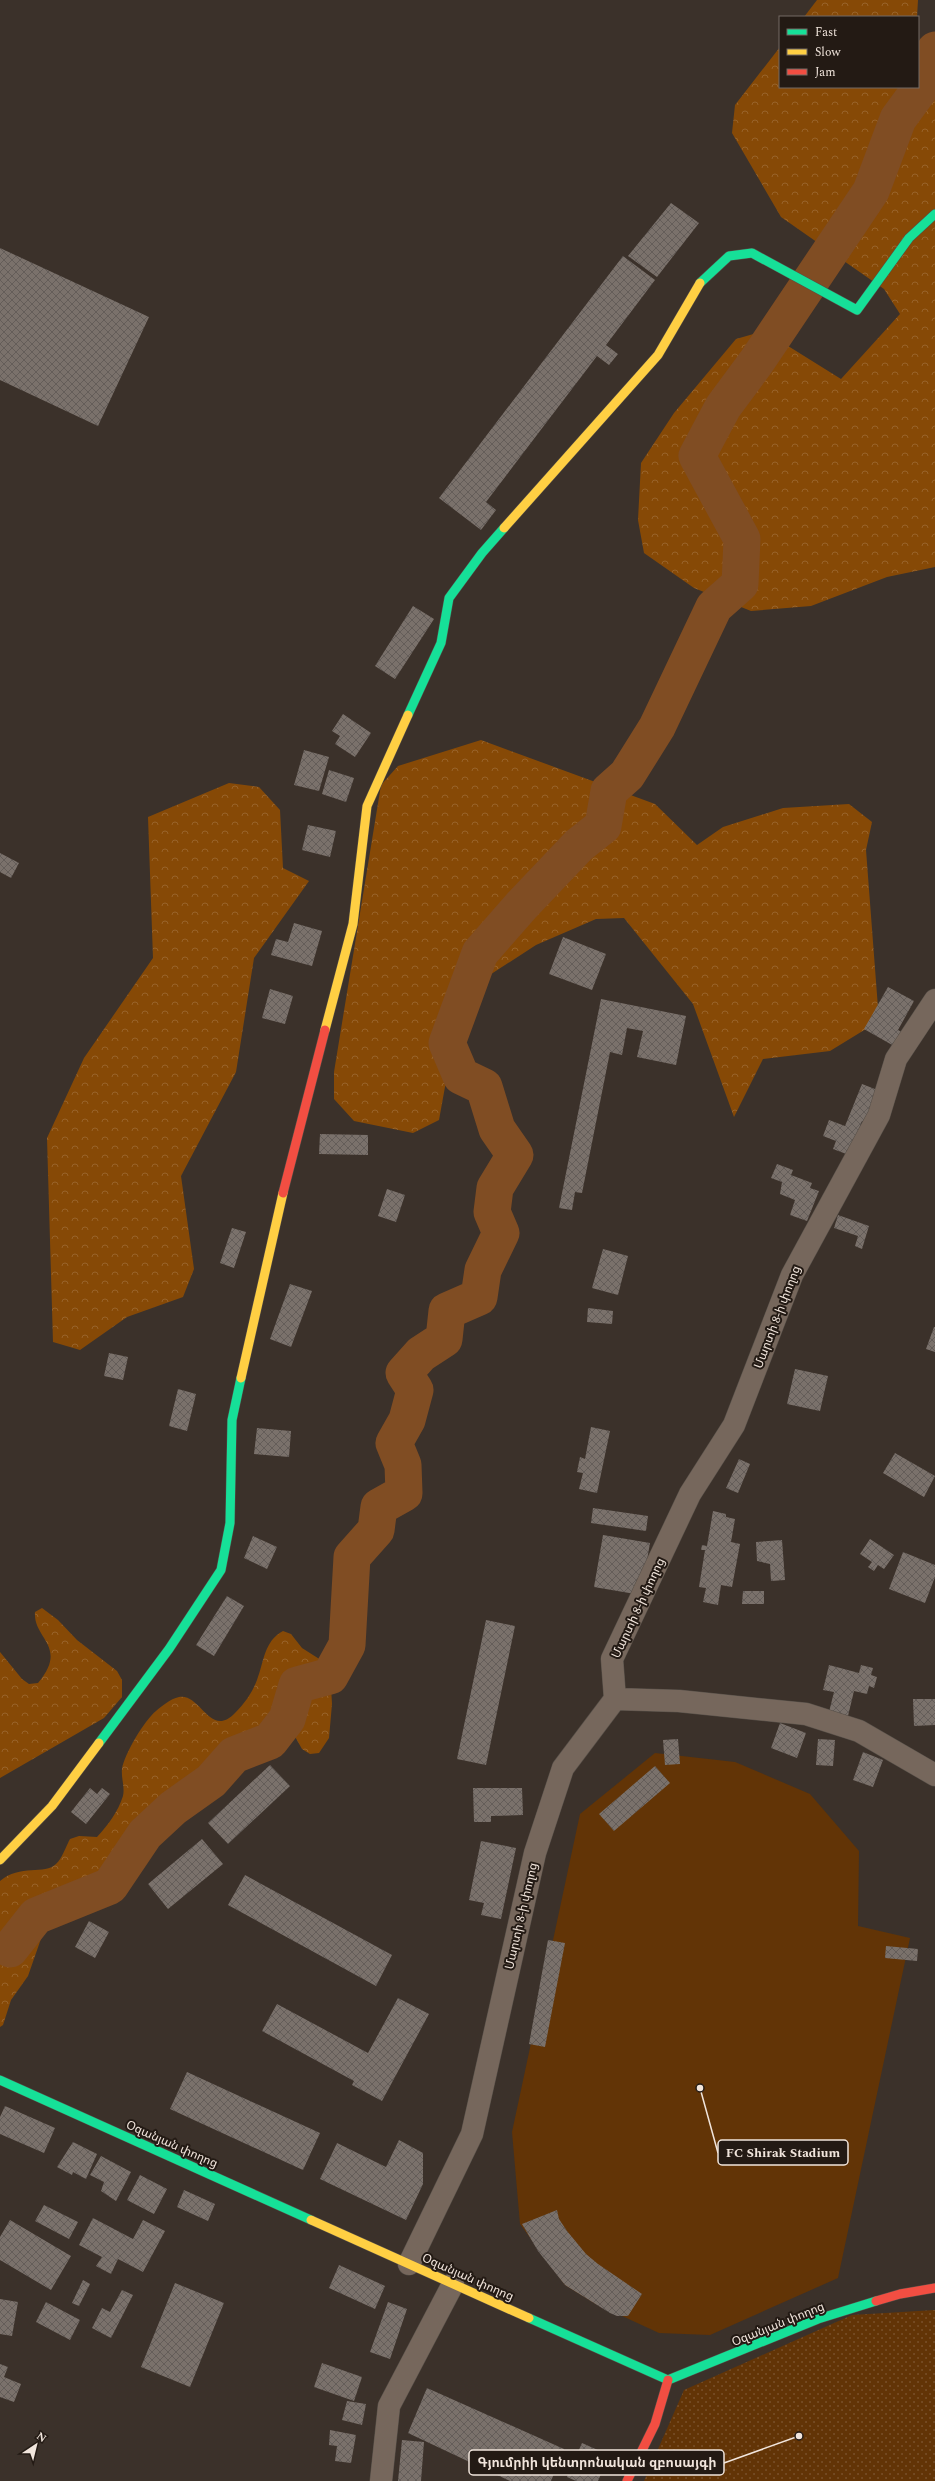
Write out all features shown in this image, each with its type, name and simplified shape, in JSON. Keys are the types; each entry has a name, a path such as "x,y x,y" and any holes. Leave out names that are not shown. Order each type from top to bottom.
{"street":[{"path":"0,1860 52,1806 169,1650 221,1570 230,1523 232,1420 291,1158 353,924 367,806 441,643 449,598 482,553 658,356 700,283 729,256 752,253 857,310 909,238 935,214"},
{"name":"Մարտի 8-ի փողոց","path":"409,2264 472,2134 535,1853 563,1768 614,1698 612,1659 690,1494 734,1425 792,1275 879,1115 896,1059 935,1000"},
{"path":"614,1698 679,1700 806,1714 859,1731 935,1774"},
{"name":"Օզանյան փողոց","path":"0,2080 668,2380 818,2319 900,2294 935,2288"},
{"path":"382,2481 389,2406 453,2284"},
{"path":"627,2481 655,2424 668,2380"}],"shaded area":[{"path":"655,1753 735,1762 810,1794 859,1851 858,1926 910,1938 838,2278 710,2335 659,2333 594,2303 565,2285 520,2224 512,2132 580,1814"},
{"path":"935,2310 935,2481 644,2481 684,2390 852,2315"}],"green space":[{"path":"817,0 918,0 917,16 805,16"},
{"path":"919,41 935,85 935,567 887,577 811,606 751,611 694,588 644,553 638,520 641,463 674,413 736,339 764,331 841,379 900,314 884,289 781,217 732,133 735,105 779,48 779,88 919,88"},
{"path":"481,740 655,804 697,845 723,827 783,808 849,804 872,822 866,850 879,1021 830,1051 763,1059 734,1117 693,1004 624,918 596,919 536,945 462,993 439,1120 413,1133 354,1121 334,1099 334,1072 381,785 398,766"},
{"path":"229,783 259,787 280,810 283,868 309,881 254,958 236,1072 181,1176 194,1269 183,1297 127,1317 80,1350 53,1342 47,1138 84,1058 153,958 148,817"},
{"path":"42,1608 58,1620 77,1640 117,1671 122,1680 122,1697 104,1718 0,1778 0,1652 22,1679 29,1684 38,1683 47,1670 50,1660 50,1651 36,1621 35,1612"},
{"path":"283,1631 291,1634 302,1648 324,1662 330,1670 332,1704 329,1738 319,1753 310,1754 302,1749 293,1733 285,1728 277,1728 245,1750 234,1755 190,1791 173,1808 128,1873 83,1897 73,1900 53,1918 43,1933 28,1976 11,2000 3,2025 0,2027 0,1881 16,1873 45,1869 56,1864 70,1839 79,1836 97,1837 112,1818 121,1802 123,1796 122,1769 124,1762 136,1738 151,1716 166,1703 179,1697 194,1701 212,1718 219,1721 226,1720 235,1713 248,1698 257,1680 268,1646 277,1635"}],"building":[{"path":"671,203 699,223 657,277 628,256"},
{"path":"0,248 149,317 98,426 0,380"},
{"path":"623,256 655,280 606,345 618,354 609,365 597,356 486,502 496,510 481,530 439,498"},
{"path":"413,606 434,619 395,679 375,666"},
{"path":"343,714 371,733 355,757 335,744 340,736 332,731"},
{"path":"304,750 329,757 319,791 294,785"},
{"path":"329,770 354,778 346,802 322,794"},
{"path":"308,825 336,831 330,857 302,850"},
{"path":"0,853 19,863 11,878 0,872"},
{"path":"294,923 322,931 312,966 271,955 276,939 288,942"},
{"path":"563,937 606,954 592,990 549,974"},
{"path":"888,987 914,1001 898,1030 909,1036 901,1050 864,1029"},
{"path":"270,989 293,996 285,1024 262,1018"},
{"path":"601,999 686,1016 676,1065 637,1057 643,1031 627,1028 622,1055 610,1052 582,1193 575,1192 572,1210 559,1208"},
{"path":"862,1084 880,1091 866,1123 862,1121 849,1155 833,1149 836,1141 823,1136 829,1120 845,1126"},
{"path":"320,1134 368,1135 368,1155 319,1154"},
{"path":"777,1164 793,1170 791,1175 812,1183 810,1188 819,1191 807,1221 790,1215 795,1200 780,1194 782,1182 771,1178"},
{"path":"387,1189 405,1195 396,1222 378,1216"},
{"path":"838,1215 869,1226 862,1249 855,1246 858,1236 834,1228"},
{"path":"232,1228 246,1232 234,1268 220,1263"},
{"path":"603,1249 628,1256 618,1295 592,1288"},
{"path":"290,1284 312,1291 291,1347 270,1339"},
{"path":"588,1308 613,1311 612,1324 587,1322"},
{"path":"935,1327 935,1352 926,1349"},
{"path":"109,1353 128,1357 123,1380 104,1376"},
{"path":"795,1369 828,1376 820,1411 787,1404"},
{"path":"178,1389 196,1394 187,1431 169,1426"},
{"path":"591,1427 610,1431 597,1493 579,1489 583,1473 577,1472 580,1457 585,1459"},
{"path":"257,1428 291,1431 289,1457 254,1454"},
{"path":"895,1453 935,1476 924,1497 883,1473"},
{"path":"739,1459 750,1464 738,1493 726,1488"},
{"path":"593,1508 648,1516 646,1531 591,1523"},
{"path":"713,1511 726,1514 726,1517 735,1519 731,1542 740,1544 732,1587 721,1585 718,1605 703,1602 706,1588 699,1587 705,1550 701,1550 702,1545 707,1546"},
{"path":"603,1535 650,1543 641,1595 594,1587"},
{"path":"253,1536 277,1547 267,1569 244,1558"},
{"path":"870,1539 894,1555 884,1569 878,1565 874,1571 868,1567 872,1562 860,1554"},
{"path":"782,1540 785,1580 771,1581 770,1564 757,1561 756,1542"},
{"path":"903,1552 935,1565 935,1577 925,1603 889,1589"},
{"path":"743,1591 764,1591 764,1604 742,1604"},
{"path":"227,1596 244,1606 214,1656 196,1645"},
{"path":"486,1620 515,1626 486,1765 457,1759"},
{"path":"829,1665 859,1673 861,1665 873,1668 871,1675 877,1677 874,1688 869,1686 867,1694 854,1691 848,1716 829,1712 834,1692 823,1690"},
{"path":"913,1699 935,1699 935,1725 914,1726"},
{"path":"780,1723 806,1733 797,1758 771,1748"},
{"path":"678,1739 680,1764 665,1765 663,1740"},
{"path":"818,1739 835,1740 833,1766 816,1765"},
{"path":"863,1752 883,1760 873,1787 853,1780"},
{"path":"270,1765 290,1786 228,1844 208,1823"},
{"path":"655,1766 670,1783 614,1831 599,1814"},
{"path":"90,1788 97,1794 102,1788 110,1794 86,1824 71,1812"},
{"path":"473,1788 522,1788 523,1815 491,1816 491,1822 474,1822"},
{"path":"202,1839 223,1864 168,1909 148,1884"},
{"path":"481,1841 516,1848 501,1919 481,1915 484,1903 469,1900"},
{"path":"245,1875 392,1955 376,1986 228,1905"},
{"path":"89,1921 109,1932 95,1958 75,1947"},
{"path":"548,1940 565,1943 545,2047 529,2044"},
{"path":"886,1946 918,1949 917,1961 885,1958"},
{"path":"398,1998 429,2014 382,2101 352,2085 354,2081 262,2031 277,2004 368,2053"},
{"path":"187,2072 320,2133 303,2170 170,2109"},
{"path":"5,2106 55,2128 44,2153 0,2134 0,2117"},
{"path":"399,2140 423,2153 423,2184 406,2220 320,2179 337,2143 386,2167"},
{"path":"73,2142 97,2154 86,2179 73,2172 72,2175 57,2167"},
{"path":"101,2156 131,2172 116,2201 101,2191 104,2182 90,2175"},
{"path":"140,2175 167,2189 154,2214 127,2200"},
{"path":"184,2190 215,2204 208,2221 177,2207"},
{"path":"44,2205 78,2222 69,2239 35,2221"},
{"path":"557,2210 559,2219 586,2254 642,2294 628,2316 617,2316 610,2313 565,2285 538,2251 522,2224"},
{"path":"93,2218 133,2239 143,2220 165,2231 143,2272 118,2259 111,2274 96,2266 102,2257 79,2245"},
{"path":"10,2220 71,2256 51,2290 0,2260 0,2237"},
{"path":"339,2265 385,2286 375,2309 329,2288"},
{"path":"83,2280 90,2284 79,2306 72,2303"},
{"path":"175,2283 224,2303 190,2387 141,2367"},
{"path":"122,2290 133,2295 111,2338 92,2328 102,2308 110,2312"},
{"path":"0,2299 18,2302 12,2336 0,2334"},
{"path":"46,2302 80,2320 70,2340 36,2322"},
{"path":"388,2302 407,2309 390,2359 370,2352"},
{"path":"322,2363 362,2377 354,2401 314,2387"},
{"path":"0,2364 8,2367 4,2377 21,2384 14,2402 0,2397"},
{"path":"427,2388 564,2449 551,2481 510,2481 408,2433"},
{"path":"347,2401 366,2404 362,2425 342,2420"},
{"path":"330,2430 356,2435 351,2463 335,2461 337,2446 329,2445"},
{"path":"402,2440 424,2442 421,2481 398,2481"},
{"path":"582,2443 609,2455 598,2481 576,2481 567,2477"}],"waterway":[{"path":"10,1949 36,1916 110,1886 145,1834 173,1808 211,1781 234,1755 270,1741 287,1719 297,1685 330,1676 347,1645 352,1557 376,1530 379,1507 404,1493 403,1465 394,1443 407,1420 415,1390 404,1373 421,1354 444,1339 447,1311 479,1297 483,1270 501,1233 492,1212 495,1188 515,1155 497,1129 484,1087 461,1076 447,1043 480,953 522,905 579,845 603,826 609,791 627,775 657,727 714,607 740,584 742,539 697,456 723,407 757,361 871,191 898,119 928,78 935,50"}],"traffic: fast":[{"path":"700,283 729,256 752,253 857,310 909,238 935,214"},
{"path":"408,715 441,643 449,598 482,553 504,528"},
{"path":"99,1743 169,1649 221,1570 230,1523 232,1420 241,1378"},
{"path":"0,2080 311,2220"},
{"path":"529,2318 668,2380 818,2319 876,2301"}],"traffic: slow":[{"path":"504,528 658,355 700,283"},
{"path":"325,1030 353,924 367,806 408,715"},
{"path":"241,1378 283,1193"},
{"path":"0,1860 52,1806 99,1743"},
{"path":"311,2220 529,2318"}],"traffic: jam":[{"path":"283,1193 325,1030"},
{"path":"876,2301 900,2294 935,2288"},
{"path":"627,2481 655,2424 668,2380"}],"place":[{"name":"FC Shirak Stadium","path":"700,2088"},
{"name":"Գյումրիի կենտրոնական զբոսայգի","path":"799,2436"}]}
